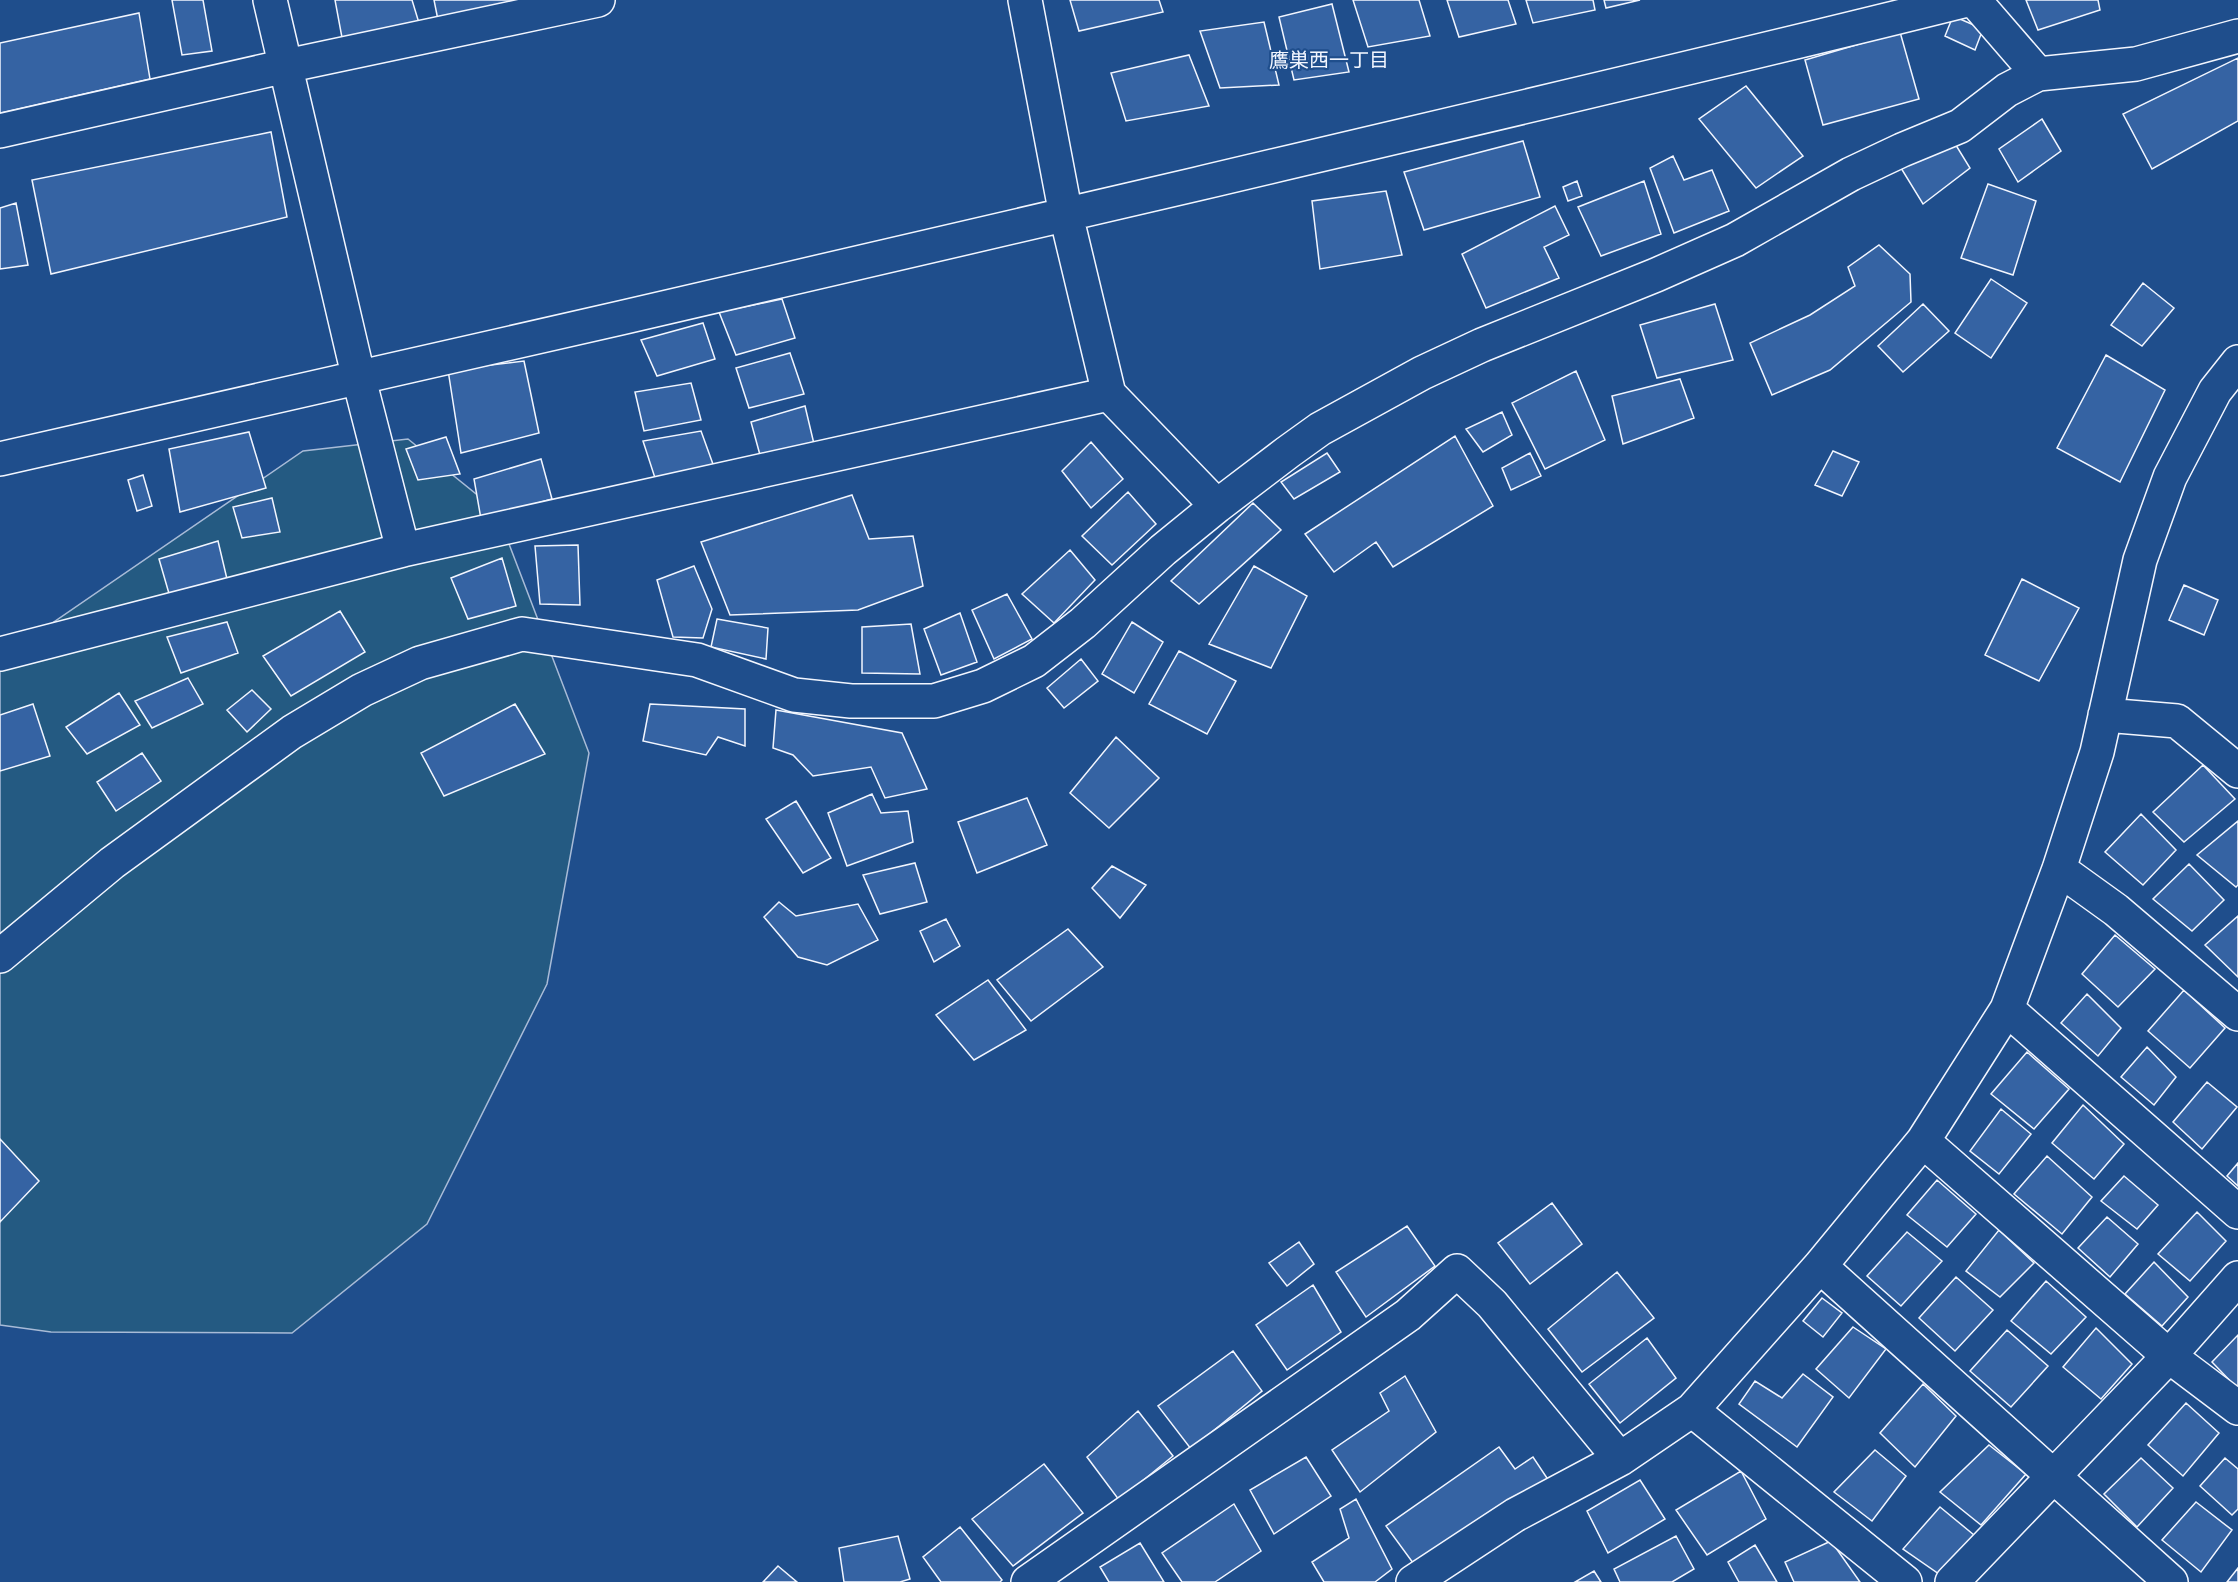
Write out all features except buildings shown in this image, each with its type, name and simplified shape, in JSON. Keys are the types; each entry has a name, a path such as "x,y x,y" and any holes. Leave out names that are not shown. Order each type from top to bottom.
{"street":[{"path":"270,0 359,379 403,550"},
{"path":"0,131 558,4 598,0"},
{"path":"1025,0 1066,215 1109,394 1217,506"},
{"path":"0,459 359,379 1066,215 1761,51 1966,0"},
{"path":"1974,0 2038,74"},
{"path":"0,956 112,863 292,732 378,682 420,663 522,634 698,660 794,695 851,701 934,700 983,686 1034,661 1083,623 1163,550 1217,506 1320,429 1422,373 1482,345 1656,275 1735,240 1851,174 1960,126 2007,90 2038,74 2136,64 2238,36"},
{"path":"1413,1582 1515,1515 1620,1459 1692,1410 1820,1266 1923,1141 2007,1009 2059,870 2097,752 2140,560 2170,477 2215,391 2238,362"},
{"path":"0,654 403,550 1109,394"},
{"path":"2105,715 2177,721 2238,771"},
{"path":"2059,870 2116,910 2238,1014"},
{"path":"2007,1009 2238,1212"},
{"path":"1923,1141 2169,1356 2238,1408"},
{"path":"1820,1266 2171,1582"},
{"path":"1028,1582 1408,1315 1457,1271 1492,1304 1620,1459"},
{"path":"1952,1582 2169,1356 2238,1278"},
{"path":"1692,1410 1905,1582"}],"shaded area":[{"path":"408,439 496,510 589,753 547,984 427,1224 292,1333 51,1332 0,1325 0,659 303,451"}],"district":[{"name":"鷹巣西一丁目","path":"1329,60"}]}
